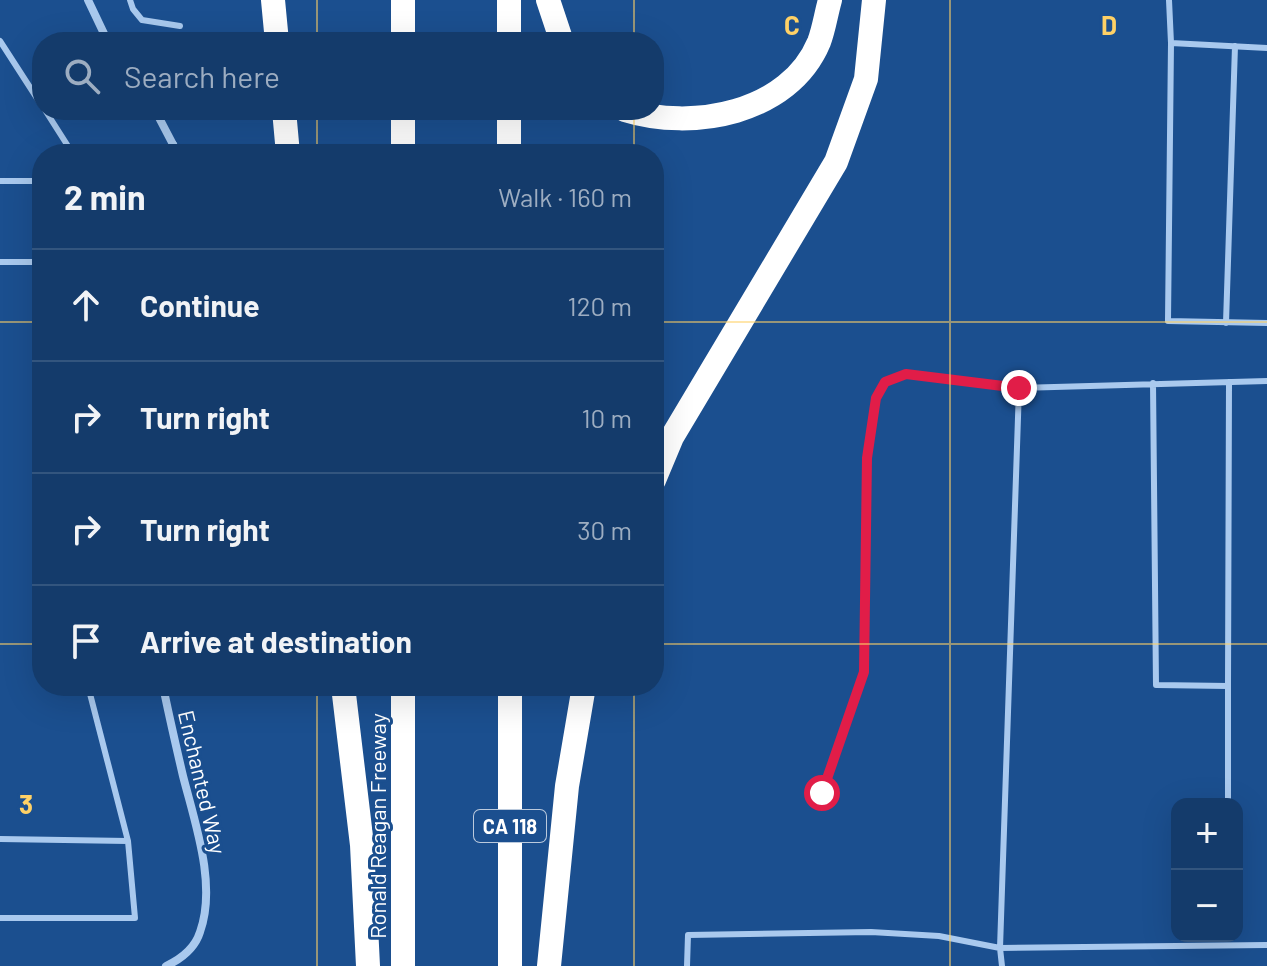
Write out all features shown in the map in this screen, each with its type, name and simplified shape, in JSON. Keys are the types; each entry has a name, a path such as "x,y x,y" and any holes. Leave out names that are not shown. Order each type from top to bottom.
{"highway":[{"path":"273,0 276,32"},
{"path":"403,0 403,32"},
{"path":"509,0 509,32"},
{"path":"548,0 559,32"},
{"path":"664,116 708,117 739,111 768,98 794,77 819,43 830,0"},
{"path":"664,456 672,437 836,162 866,79 874,0"},
{"path":"285,120 287,144"},
{"path":"403,120 403,144"},
{"path":"509,120 509,144"},
{"path":"344,696 362,845 368,966"},
{"name":"Ronald Reagan Freeway","path":"403,696 403,966"},
{"name":"CA 118","path":"510,696 510,966"},
{"path":"549,966 567,786 582,696"}],"street":[{"path":"88,0 103,32"},
{"path":"161,120 174,144"},
{"name":"Enchanted Way","path":"165,696 202,851 206,906 200,934 191,948 166,966"}],"lane":[{"path":"130,0 142,20 180,26"},
{"path":"1169,0 1168,321 1267,323"},
{"path":"0,41 32,91"},
{"path":"1171,43 1267,48"},
{"path":"1226,323 1235,46"},
{"path":"51,120 66,144"},
{"path":"0,181 32,181"},
{"path":"0,262 32,262"},
{"path":"822,793 864,672 867,458 876,398 885,382 906,374 1019,388 1267,381"},
{"path":"1228,798 1229,382"},
{"path":"1153,383 1156,685 1228,686"},
{"path":"1002,966 1000,948 1019,388"},
{"path":"0,918 135,918 128,841 91,696"},
{"path":"0,839 128,841"},
{"path":"687,966 688,935 871,932 939,936 1000,948 1267,945"}],"route":[{"path":"822,793 864,672 867,458 876,398 885,382 906,374 1019,388"}]}
